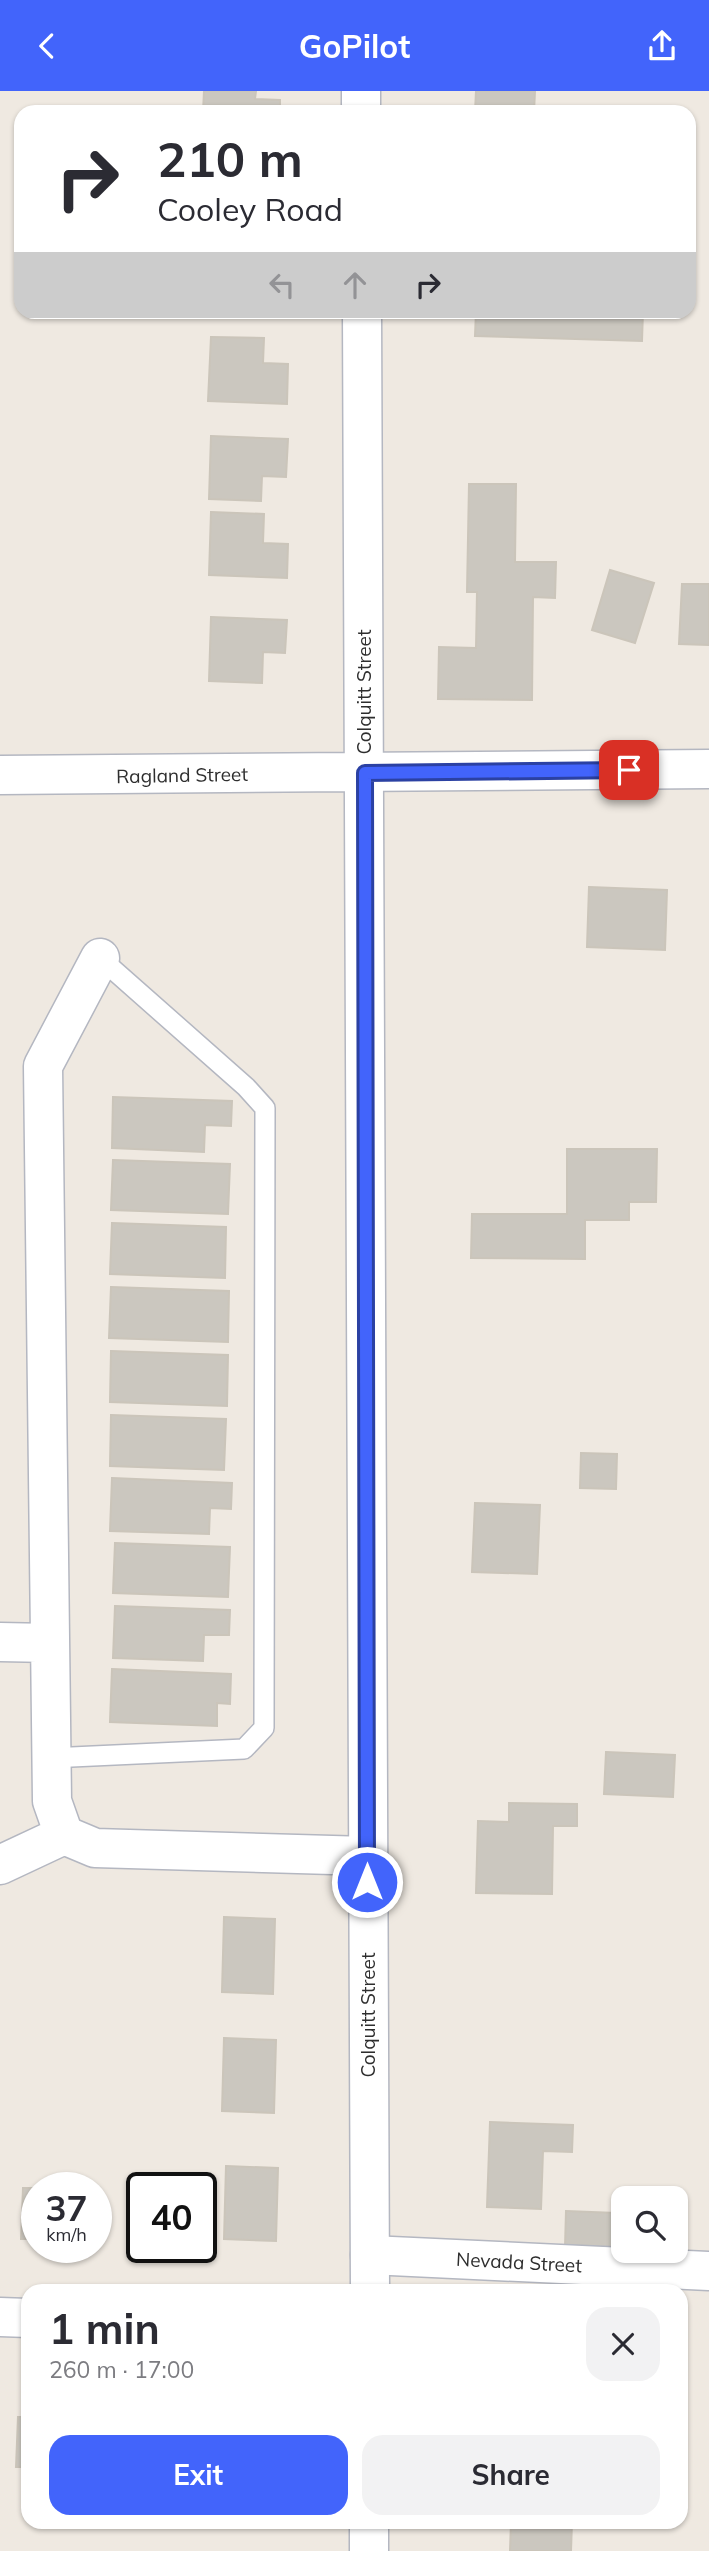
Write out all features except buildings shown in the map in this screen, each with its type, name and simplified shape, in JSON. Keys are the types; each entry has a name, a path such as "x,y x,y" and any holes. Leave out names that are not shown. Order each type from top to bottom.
{"street":[{"name":"Colquitt Street","path":"362,319 370,2273"},
{"name":"Ragland Street","path":"0,775 709,769"},
{"path":"100,958 43,1066 52,1801 64,1835 95,1848 367,1856"},
{"path":"0,1642 50,1643"},
{"path":"0,1865 64,1835"},
{"name":"Nevada Street","path":"370,2273 709,2271"},
{"path":"0,2317 21,2318"},
{"path":"369,2529 369,2551"}],"lane":[{"path":"50,1758 244,1749 264,1727 265,1108 246,1087 100,958"}],"route":[{"path":"367,1882 365,773 629,770"}]}
